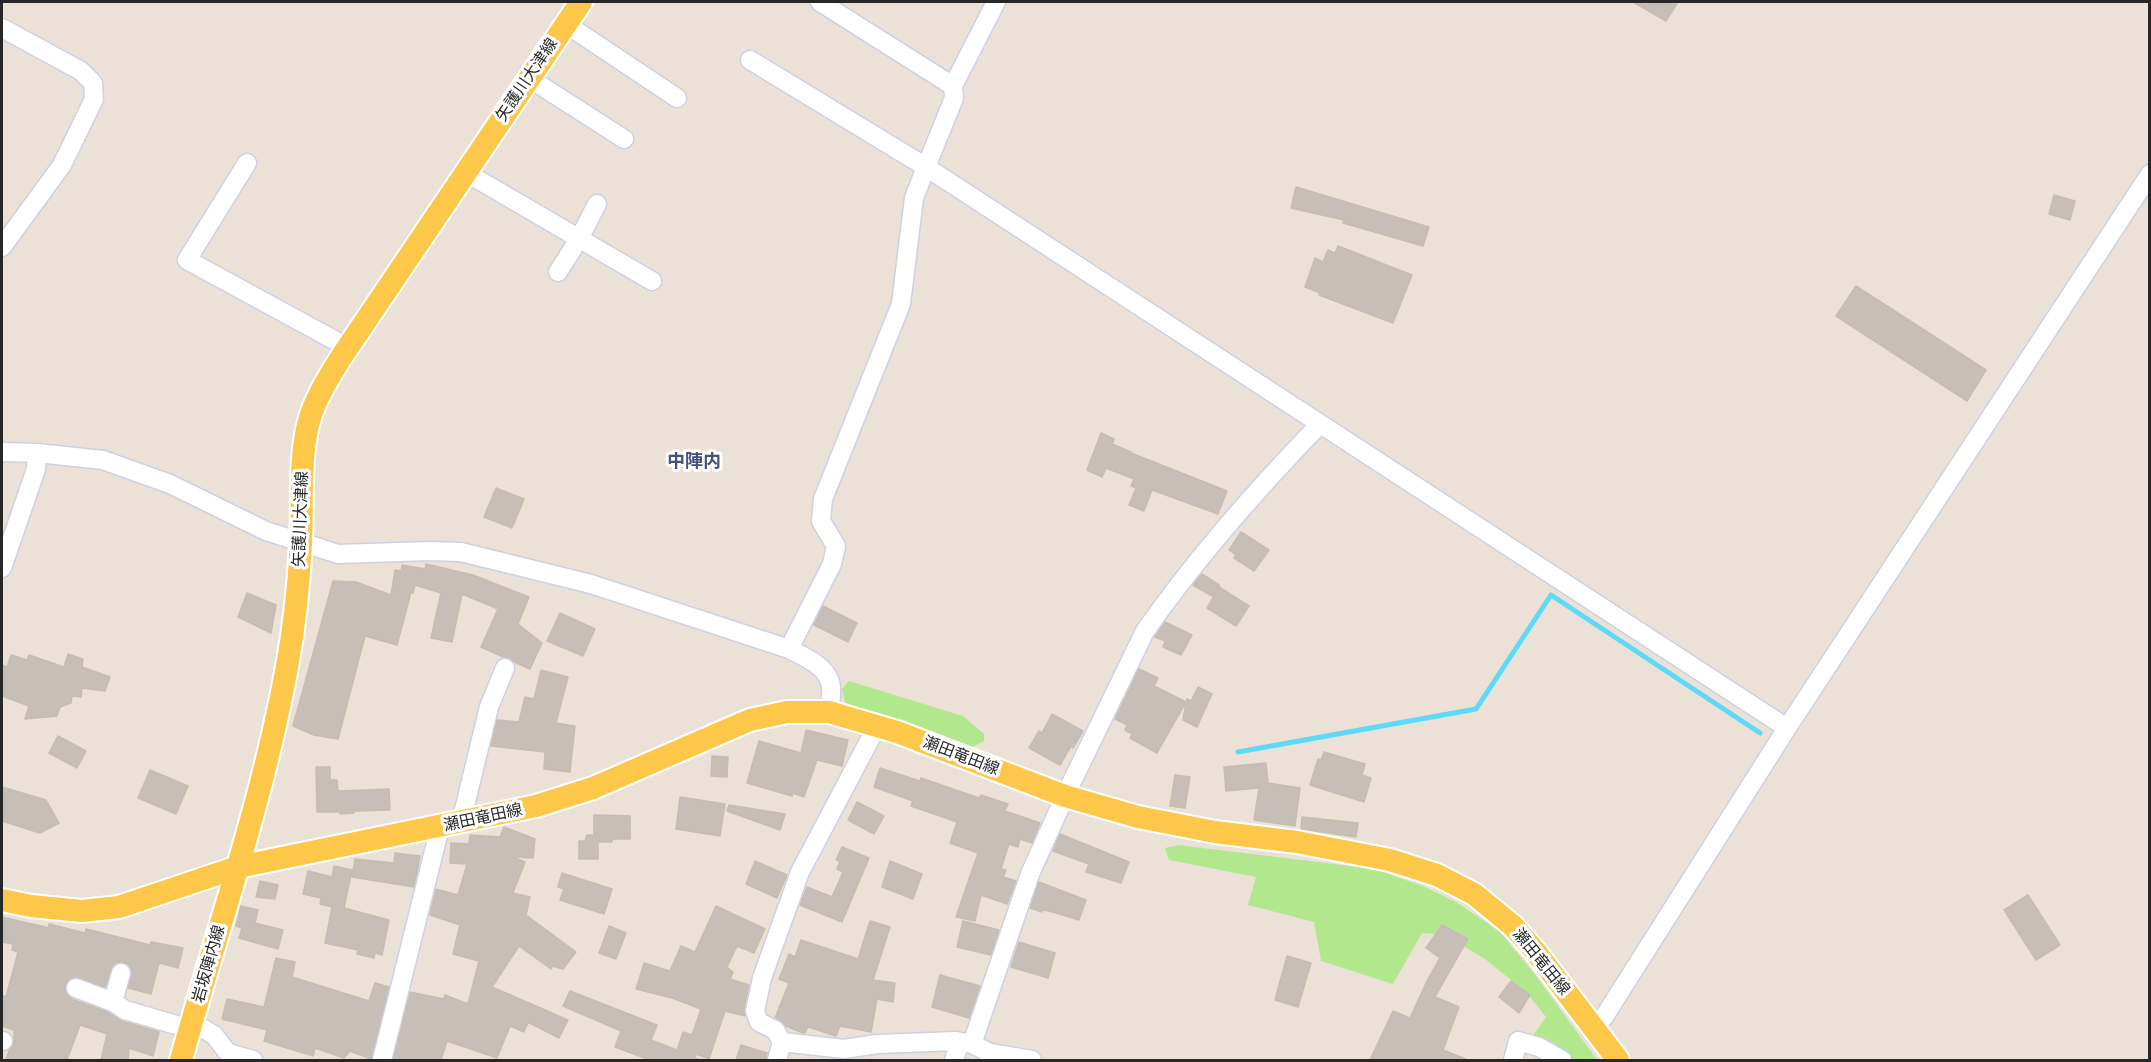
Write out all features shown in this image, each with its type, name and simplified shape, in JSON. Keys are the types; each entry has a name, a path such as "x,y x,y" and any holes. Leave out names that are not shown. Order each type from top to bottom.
{"main road":[{"name":"矢護川大津線","path":"238,867 255,810 289,660 301,543 304,453 308,424 320,393 347,347 581,2"},
{"name":"瀬田竜田線","path":"238,867 536,806 593,788 750,720 787,712 829,712 877,726 1065,796 1138,817 1215,832 1297,842 1390,860 1437,875 1474,894 1513,926 1535,951 1618,1060"},
{"path":"2,900 31,906 82,911 118,907 238,867"},
{"name":"岩坂陣内線","path":"181,1060 238,867"}],"street":[{"path":"820,2 953,86"},
{"path":"789,649 832,564 836,546 822,521 823,499 901,304 914,198 954,98 953,86 996,2"},
{"path":"566,24 677,98"},
{"path":"2,28 81,71 93,82 94,99 62,165 2,247"},
{"path":"750,60 926,167 1787,728"},
{"path":"529,78 624,139"},
{"path":"247,163 188,260 347,347"},
{"path":"465,172 652,281"},
{"path":"1592,1026 1604,1017 1787,728 2150,174"},
{"path":"558,272 597,204"},
{"path":"954,1060 966,1043 1030,874 1145,631 1260,486 1320,424"},
{"path":"2,452 103,460 170,484 266,531 338,554 461,552 591,584 789,649 820,667 831,683 829,712"},
{"path":"2,568 36,469 37,453"},
{"path":"382,1060 450,825 489,707 506,668"},
{"path":"777,1060 782,1042 775,1029 759,1022 755,1011 762,978 800,872 877,726"},
{"path":"113,1002 121,973"},
{"path":"76,988 113,1002 125,1010 191,1026 214,1035 228,1053 253,1060"},
{"path":"1513,1060 1518,1041 1539,1047 1562,1060"},
{"path":"782,1042 844,1049 877,1044 966,1043 990,1053 1032,1060"}],"green space":[{"path":"849,681 963,716 984,734 984,741 968,749 845,703 842,689"},
{"path":"1178,845 1375,869 1425,887 1456,902 1499,931 1534,973 1597,1060 1554,1060 1532,1037 1546,1017 1527,993 1485,959 1445,935 1422,933 1393,984 1321,961 1314,922 1248,905 1256,877 1169,860 1165,848"}],"building":[{"path":"1633,2 1678,2 1666,21"},
{"path":"1296,187 1429,227 1423,246 1343,223 1344,220 1291,208"},
{"path":"2054,195 2075,201 2070,220 2049,214"},
{"path":"1338,246 1412,275 1393,323 1319,295 1320,293 1305,287 1315,258 1323,262 1328,250 1335,253"},
{"path":"1856,286 1986,370 1967,401 1836,316"},
{"path":"1101,433 1114,439 1112,444 1131,453 1227,491 1218,514 1152,490 1144,511 1129,505 1136,488 1131,486 1134,479 1106,468 1102,477 1087,470"},
{"path":"496,488 524,499 512,528 484,517"},
{"path":"1241,532 1269,550 1254,571 1234,558 1236,555 1229,550"},
{"path":"426,564 473,575 529,597 518,624 542,643 530,669 481,647 498,609 462,594 452,642 431,638 441,593 415,585 413,593 411,592 397,645 365,636 338,739 314,735 293,726 333,581 356,582 391,595 395,570 401,571 402,565 425,569"},
{"path":"1202,574 1219,585 1212,596 1193,585"},
{"path":"1219,587 1249,606 1236,626 1207,608"},
{"path":"247,593 276,605 271,633 238,617"},
{"path":"823,606 857,623 848,642 814,625"},
{"path":"560,613 595,629 583,656 547,641"},
{"path":"1165,622 1192,635 1181,655 1163,647 1165,641 1155,637"},
{"path":"68,654 83,659 82,667 110,677 105,691 82,688 81,697 72,696 71,703 60,707 57,716 25,719 29,706 2,696 2,665 7,667 11,655 27,660 29,655 64,667"},
{"path":"1139,669 1158,678 1154,686 1186,702 1157,753 1130,738 1132,734 1125,730 1127,725 1115,719"},
{"path":"541,670 568,677 556,723 575,726 570,772 544,769 545,752 491,746 497,720 519,722 525,697 534,699"},
{"path":"1198,687 1212,694 1197,727 1183,720 1187,699 1191,701"},
{"path":"1052,714 1083,731 1060,765 1029,748 1039,731 1042,733"},
{"path":"806,730 848,740 842,766 817,760 804,797 793,793 792,796 747,783 759,741 801,753"},
{"path":"58,736 86,751 77,768 49,753"},
{"path":"1324,752 1365,764 1362,775 1371,778 1364,802 1310,785 1318,759 1321,760"},
{"path":"712,756 728,757 727,777 711,776"},
{"path":"1266,763 1268,783 1300,788 1295,826 1254,820 1259,788 1226,791 1224,767"},
{"path":"316,767 330,767 330,780 337,780 338,791 389,789 390,810 354,811 354,813 340,814 340,812 317,812"},
{"path":"880,768 920,781 921,778 979,798 981,795 1008,804 1005,811 1040,823 1032,843 1020,839 1018,847 1009,844 1001,869 1006,870 1003,877 1016,881 1007,904 981,895 975,921 956,917 978,853 950,843 957,822 911,806 913,801 874,787"},
{"path":"150,770 188,786 176,814 138,798"},
{"path":"1175,775 1190,777 1185,808 1170,806"},
{"path":"2,787 46,800 59,823 40,833 2,821"},
{"path":"680,797 725,804 720,836 676,829"},
{"path":"857,802 884,816 874,834 848,820"},
{"path":"729,805 785,814 780,830 727,811"},
{"path":"594,815 630,816 630,839 598,842 598,859 579,859 579,841 585,841 587,835 594,835"},
{"path":"1302,817 1358,823 1356,837 1301,829"},
{"path":"504,827 535,839 533,858 512,857 525,862 513,893 530,897 526,915 576,952 563,969 552,966 551,969 519,946 492,987 568,1020 559,1038 528,1022 524,1032 510,1026 497,1058 447,1041 441,1060 393,1060 410,992 444,999 445,995 468,1004 479,961 453,954 460,925 430,915 436,889 458,895 467,864 450,863 451,843 469,844 470,835 500,837"},
{"path":"1060,834 1129,862 1121,883 1086,872 1089,864 1053,851"},
{"path":"842,847 869,858 842,922 800,905 807,887 832,897 843,872 837,869 840,861 836,860"},
{"path":"395,853 420,856 414,887 352,877 355,859 394,863"},
{"path":"755,861 787,875 777,898 746,884"},
{"path":"890,861 922,874 913,899 882,887"},
{"path":"334,866 352,870 344,908 389,920 382,955 375,953 374,958 357,954 358,950 325,943 332,907 320,904 321,898 303,894 308,871 332,877"},
{"path":"562,873 612,889 604,914 560,900 564,889 558,887"},
{"path":"260,881 278,885 275,899 256,897"},
{"path":"1039,882 1086,900 1079,920 1030,908"},
{"path":"2028,895 2060,945 2036,960 2004,910"},
{"path":"241,906 258,910 255,923 283,930 278,949 239,938 242,928 236,926"},
{"path":"716,906 765,929 754,953 737,946 727,967 733,972 730,979 749,985 744,1009 745,1016 725,1011 709,1059 696,1054 695,1058 701,1060 650,1060 615,1047 621,1031 563,1006 570,991 657,1025 651,1040 677,1050 683,1032 692,1035 701,1009 672,998 636,989 644,963 670,971 681,946 695,952"},
{"path":"2,917 49,928 49,924 85,933 86,929 150,945 151,942 183,948 178,968 159,963 151,994 128,988 132,971 129,965 123,962 113,965 105,987 75,977 69,979 65,985 67,995 72,999 108,1012 122,1021 159,1032 153,1056 129,1048 128,1060 101,1060 107,1034 80,1025 67,1060 6,1060 14,1042 14,1030 2,1026 2,995 6,997 18,952 12,950 13,944 2,942"},
{"path":"870,921 890,927 873,980 895,983 893,1002 877,999 871,1032 840,1026 836,1036 808,1027 803,1033 786,1026 775,1018 789,983 779,979 789,954 795,957 801,940 858,959"},
{"path":"963,921 999,930 991,955 957,947"},
{"path":"1442,925 1468,939 1435,997 1459,1007 1443,1050 1468,1060 1370,1060 1393,1011 1410,1018 1440,958 1426,948"},
{"path":"609,926 626,933 616,959 599,953"},
{"path":"1019,942 1055,953 1048,978 1011,967"},
{"path":"1287,956 1311,963 1298,1007 1275,1000"},
{"path":"276,958 295,962 292,977 369,1001 375,983 389,987 371,1059 350,1051 344,1058 315,1048 313,1056 264,1041 267,1030 222,1019 227,999 264,1007"},
{"path":"940,975 980,986 969,1018 932,1007"},
{"path":"1511,981 1530,995 1519,1013 1499,997"},
{"path":"741,1045 767,1053 766,1060 736,1060"}],"waterway":[{"path":"1238,752 1476,709 1551,595 1760,733"}],"district":[{"name":"中陣内","path":"694,462"}]}
